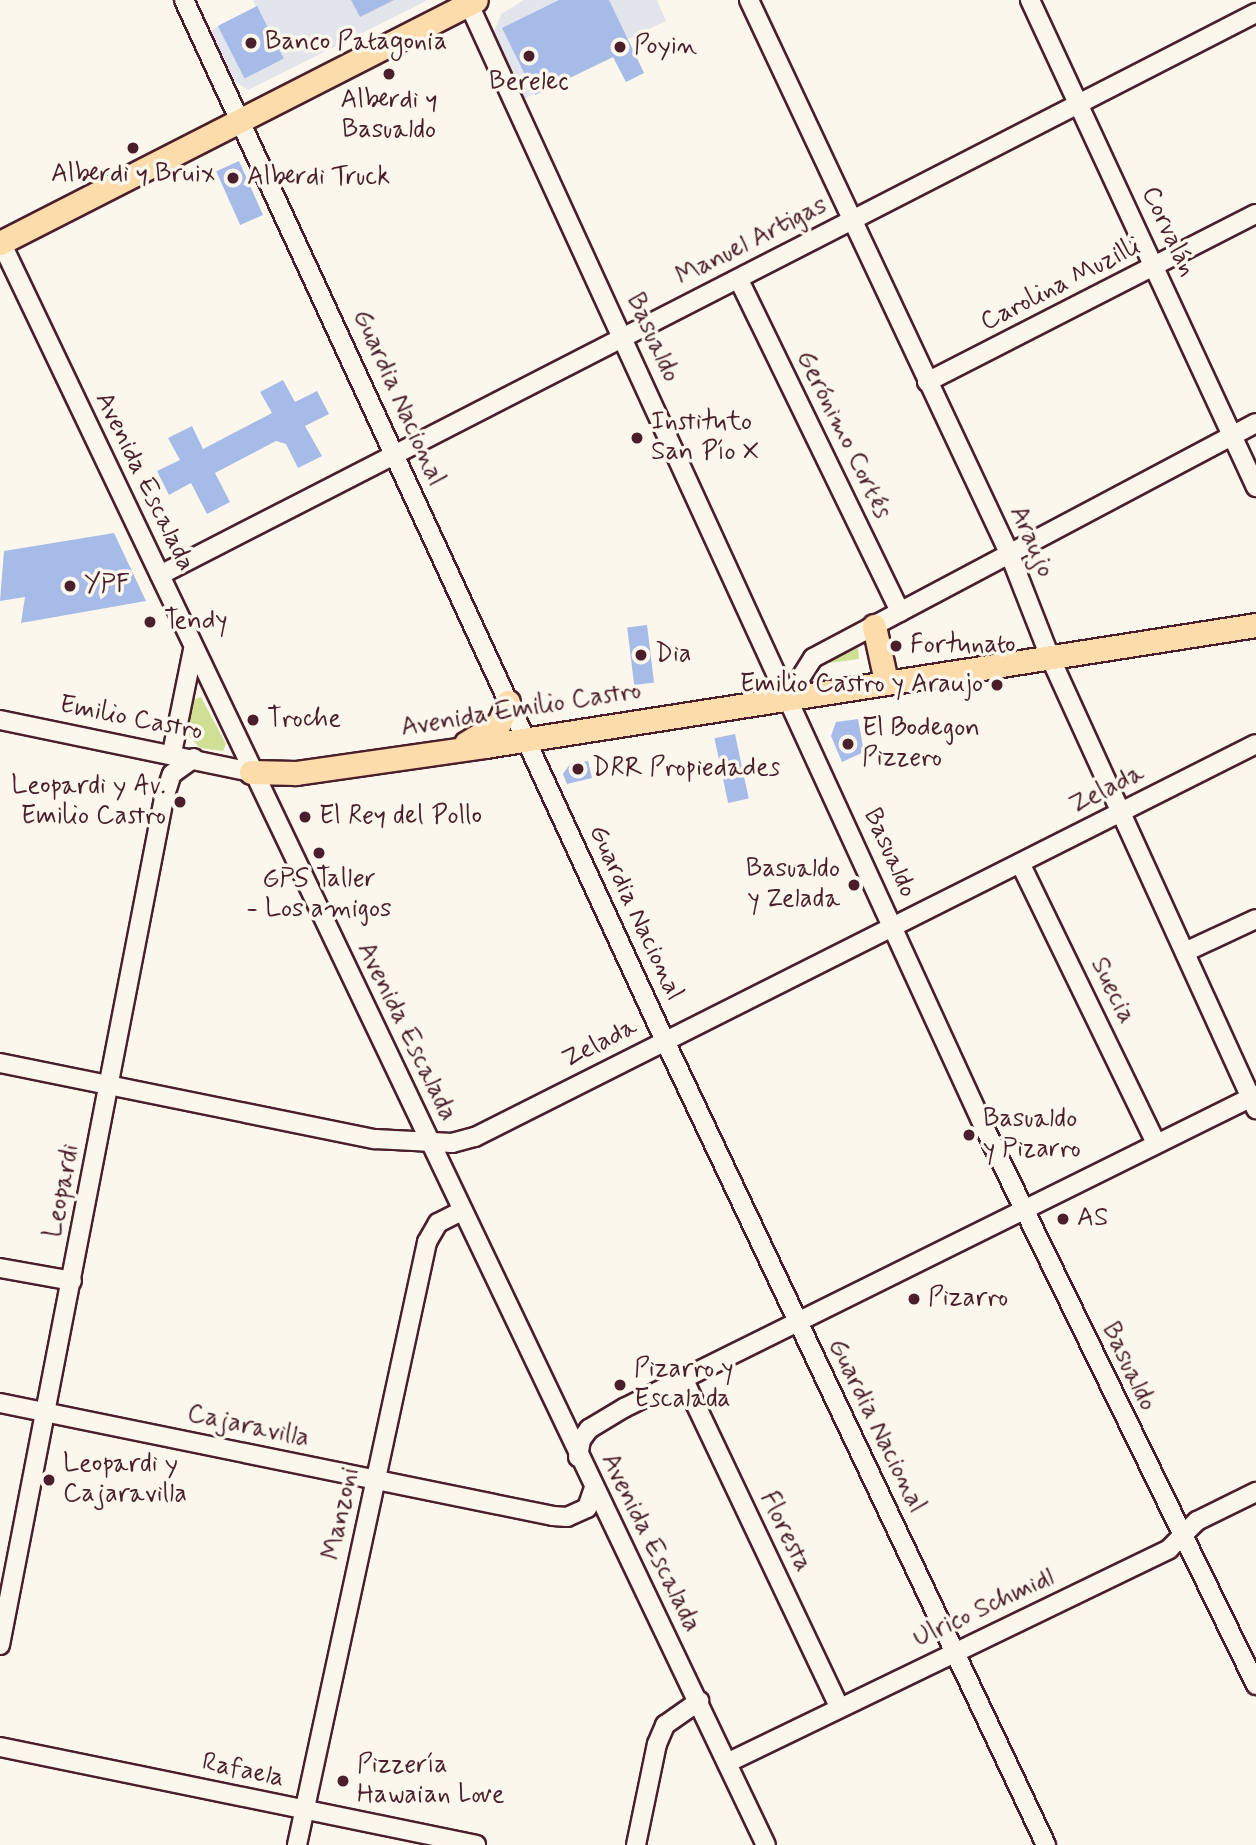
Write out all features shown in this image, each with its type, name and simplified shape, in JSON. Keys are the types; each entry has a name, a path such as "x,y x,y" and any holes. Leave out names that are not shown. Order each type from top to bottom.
{"main road":[{"path":"0,242 243,120 470,1"},
{"name":"Avenida Emilio Castro","path":"251,772 296,773 525,740 789,696 1256,625"},
{"path":"874,626 886,681"},
{"path":"447,751 491,731 504,715 508,702"}],"street":[{"name":"Guardia Nacional","path":"184,0 243,120 665,1041 1046,1845"},
{"name":"Araujo","path":"749,0 1010,555 1050,657 1254,1101"},
{"name":"Corvalán","path":"1030,0 1256,487"},
{"name":"Basualdo","path":"470,1 1023,1208 1256,1685"},
{"name":"Manuel Artigas","path":"159,575 1256,13"},
{"name":"Carolina Muzilli","path":"927,382 1256,214"},
{"name":"Avenida Escalada","path":"0,242 578,1457 766,1845"},
{"name":"Gerónimo Cortés","path":"739,279 900,612"},
{"path":"789,696 813,658 1256,424"},
{"path":"172,752 193,650"},
{"name":"Emilio Castro","path":"0,720 172,752 251,772"},
{"name":"Zelada","path":"0,1063 375,1139 431,1144 475,1137 1256,744"},
{"name":"Leopardi","path":"0,1645 164,798 172,774 194,758"},
{"name":"Suecia","path":"1020,863 1156,1143"},
{"path":"1185,952 1256,919"},
{"path":"578,1457 581,1440 589,1429 1023,1208 1156,1143 1254,1101"},
{"name":"Manzoni","path":"297,1845 427,1242 438,1223 462,1211"},
{"path":"0,1268 72,1281"},
{"name":"Floresta","path":"684,1380 839,1706"},
{"name":"Cajaravilla","path":"0,1403 567,1517 587,1508 594,1488"},
{"name":"Ulrico Schmidl","path":"727,1763 839,1706 1169,1549 1197,1521 1256,1492"},
{"path":"636,1845 657,1744 665,1725 699,1702"},
{"name":"Rafaela","path":"0,1747 476,1845"}],"shaded area":[{"path":"253,0 428,0 248,90 234,81 209,31 256,7"},
{"path":"524,0 657,0 666,21 628,39 644,73 626,82 612,55 522,100 494,32 501,14"}],"green space":[{"path":"858,648 859,659 829,663 829,661"},
{"path":"201,697 226,744 223,751 200,748 188,735 193,700"}],"building":[{"path":"351,0 394,0 360,17"},
{"path":"559,0 609,0 644,73 626,82 613,57 535,95 502,28"},
{"name":"Banco Patagonia","path":"257,6 284,59 245,79 218,26"},
{"path":"239,161 263,215 240,225 216,171"},
{"path":"283,380 295,402 317,391 329,414 305,426 322,456 298,468 286,444 276,441 215,473 230,502 207,514 191,483 169,495 157,471 180,460 168,438 192,426 203,449 272,413 260,392"},
{"name":"YPF","path":"114,533 146,601 21,623 25,597 0,601 4,551"},
{"name":"Dia","path":"647,625 654,683 634,685 627,627"},
{"name":"El Bodegon Pizzero","path":"858,719 864,752 842,762 831,736 836,722"},
{"path":"735,734 749,799 728,803 714,738"},
{"name":"DRR Propiedades","path":"588,761 592,778 567,784 563,774 570,764"}],"place":[{"name":"Banco Patagonia","path":"251,43"},
{"name":"Poyin","path":"620,47"},
{"name":"Berelec","path":"529,56"},
{"name":"Alberdi y Basualdo","path":"389,74"},
{"name":"Alberdi y Bruix","path":"133,148"},
{"name":"Alberdi Truck","path":"233,178"},
{"name":"Instituto San Pío X","path":"637,438"},
{"name":"YPF","path":"70,586"},
{"name":"Tendy","path":"150,622"},
{"name":"Fortunato","path":"896,646"},
{"name":"Dia","path":"641,655"},
{"name":"Emilio Castro y Araujo","path":"997,685"},
{"name":"Troche","path":"253,720"},
{"name":"El Bodegon Pizzero","path":"848,744"},
{"name":"DRR Propiedades","path":"578,769"},
{"name":"Leopardi y Av. Emilio Castro","path":"180,802"},
{"name":"El Rey del Pollo","path":"305,817"},
{"name":"GPS Taller - Los amigos","path":"319,853"},
{"name":"Basualdo y Zelada","path":"854,885"},
{"name":"Basualdo y Pizarro","path":"969,1135"},
{"name":"AS","path":"1063,1219"},
{"name":"Pizarro","path":"914,1299"},
{"name":"Pizarro y Escalada","path":"620,1385"},
{"name":"Leopardi y Cajaravilla","path":"49,1480"},
{"name":"Pizzería Hawaian Love","path":"343,1781"}]}
